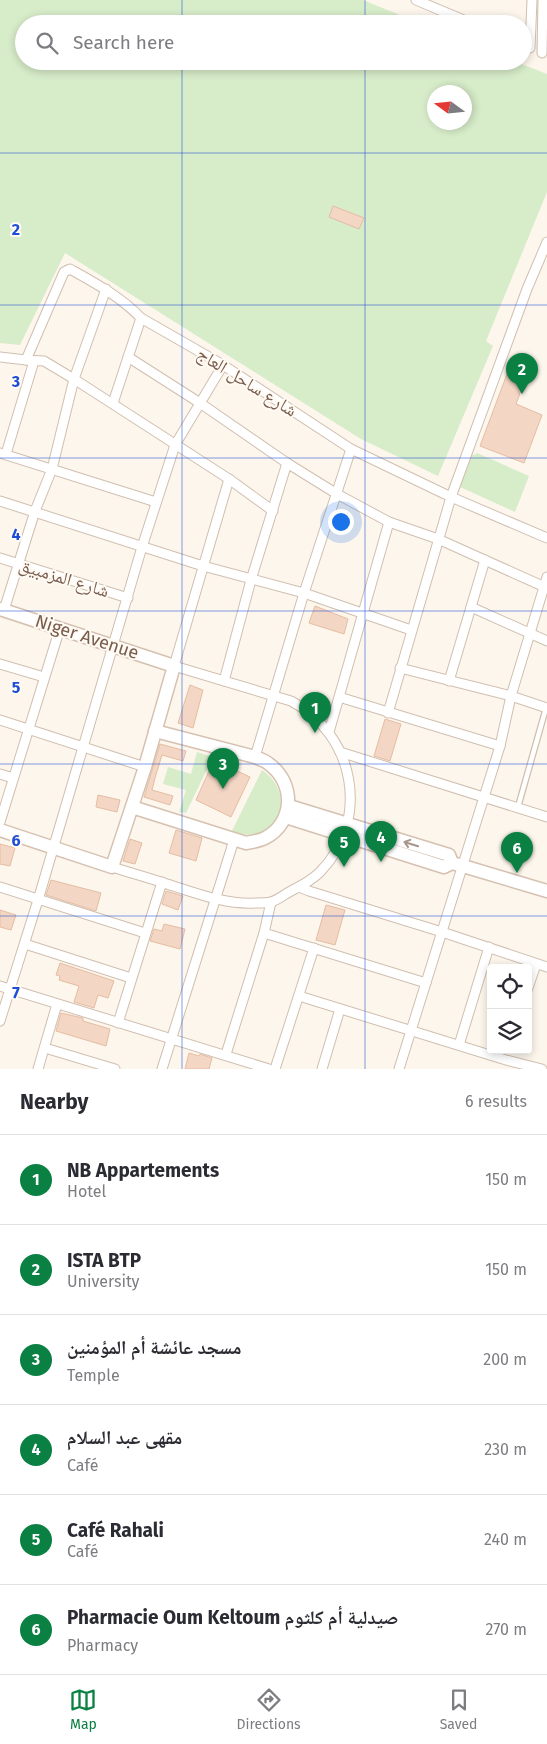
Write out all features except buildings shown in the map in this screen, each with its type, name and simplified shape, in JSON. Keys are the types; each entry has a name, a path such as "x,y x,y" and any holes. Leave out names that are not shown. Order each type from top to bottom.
{"street":[{"path":"530,15 532,0"},
{"path":"532,48 545,53 543,0"},
{"path":"422,1 453,15"},
{"path":"388,713 450,497 527,289 547,242"},
{"name":"شارع ساحل العاج","path":"30,360 64,272 70,269 106,289 131,307 141,318 223,365 351,450 450,497 547,538"},
{"path":"2,609 19,564 35,512 52,469 74,379 106,289"},
{"path":"113,403 141,318"},
{"path":"0,357 44,362 113,403 174,445 229,479 273,511"},
{"path":"128,357 200,403 286,463 337,494 389,522 438,539 546,587"},
{"path":"30,360 3,454 156,502"},
{"path":"0,1021 25,944 174,445 223,365"},
{"path":"255,757 304,593 351,450"},
{"path":"224,680 286,463"},
{"path":"112,867 145,767 229,479"},
{"path":"0,501 203,566 304,593 411,630"},
{"path":"328,732 389,522"},
{"name":"شارع المزمبيق","path":"0,558 128,598"},
{"path":"449,681 485,560"},
{"path":"400,1069 442,932 458,864 500,746 511,696 546,587 547,577"},
{"path":"471,607 547,641"},
{"name":"Niger Avenue","path":"2,609 174,666"},
{"path":"0,822 60,628"},
{"path":"0,664 44,676"},
{"path":"0,830 53,849 215,899 241,904 271,902 300,887 319,873 335,852 345,830 350,802 348,774 340,752 328,732 318,719 291,701 174,666"},
{"path":"400,668 511,696 546,708"},
{"path":"339,697 500,746"},
{"path":"0,720 145,767"},
{"path":"132,807 246,843 264,839 276,830 287,811 288,791 280,776 269,764 255,757 155,731"},
{"path":"340,752 547,817"},
{"path":"0,774 13,778"},
{"path":"287,811 345,830 444,867 458,864 547,891"},
{"path":"162,1069 234,840"},
{"path":"118,1023 162,882"},
{"path":"300,887 547,967"},
{"path":"0,888 145,933"},
{"path":"226,1054 264,933 271,902"},
{"path":"264,933 426,983"},
{"path":"25,944 131,978"},
{"path":"459,1045 489,947"},
{"path":"275,1069 314,948"},
{"path":"532,976 536,964"},
{"path":"0,986 226,1054 269,1069"},
{"path":"299,996 506,1060 542,1069"},
{"path":"38,1069 57,1004"},
{"path":"322,1069 340,1009"},
{"path":"44,1048 114,1069"},
{"path":"506,1060 508,1054"}],"lane":[{"path":"518,808 546,708"}],"green space":[{"path":"0,0 363,0 400,15 15,15 15,70 532,70 532,68 547,74 547,192 486,341 493,346 438,476 361,439 65,253 20,345 0,343"},
{"path":"477,453 529,476 515,512 458,486 471,454 475,455"},
{"path":"197,752 213,757 186,813 179,812 186,790 163,784 168,767 191,774"},
{"path":"262,770 274,781 280,794 277,818 269,827 259,833 246,835 232,831"}],"place":[{"name":"ISTA BTP","path":"522,394"},
{"name":"NB Appartements","path":"315,733"},
{"name":"مسجد عائشة أم المؤمنين","path":"223,789"},
{"name":"مقهى عبد السلام","path":"381,862"},
{"name":"Café Rahali","path":"344,867"},
{"name":"Pharmacie Oum Keltoum صيدلية أم كلثوم","path":"517,873"}]}
